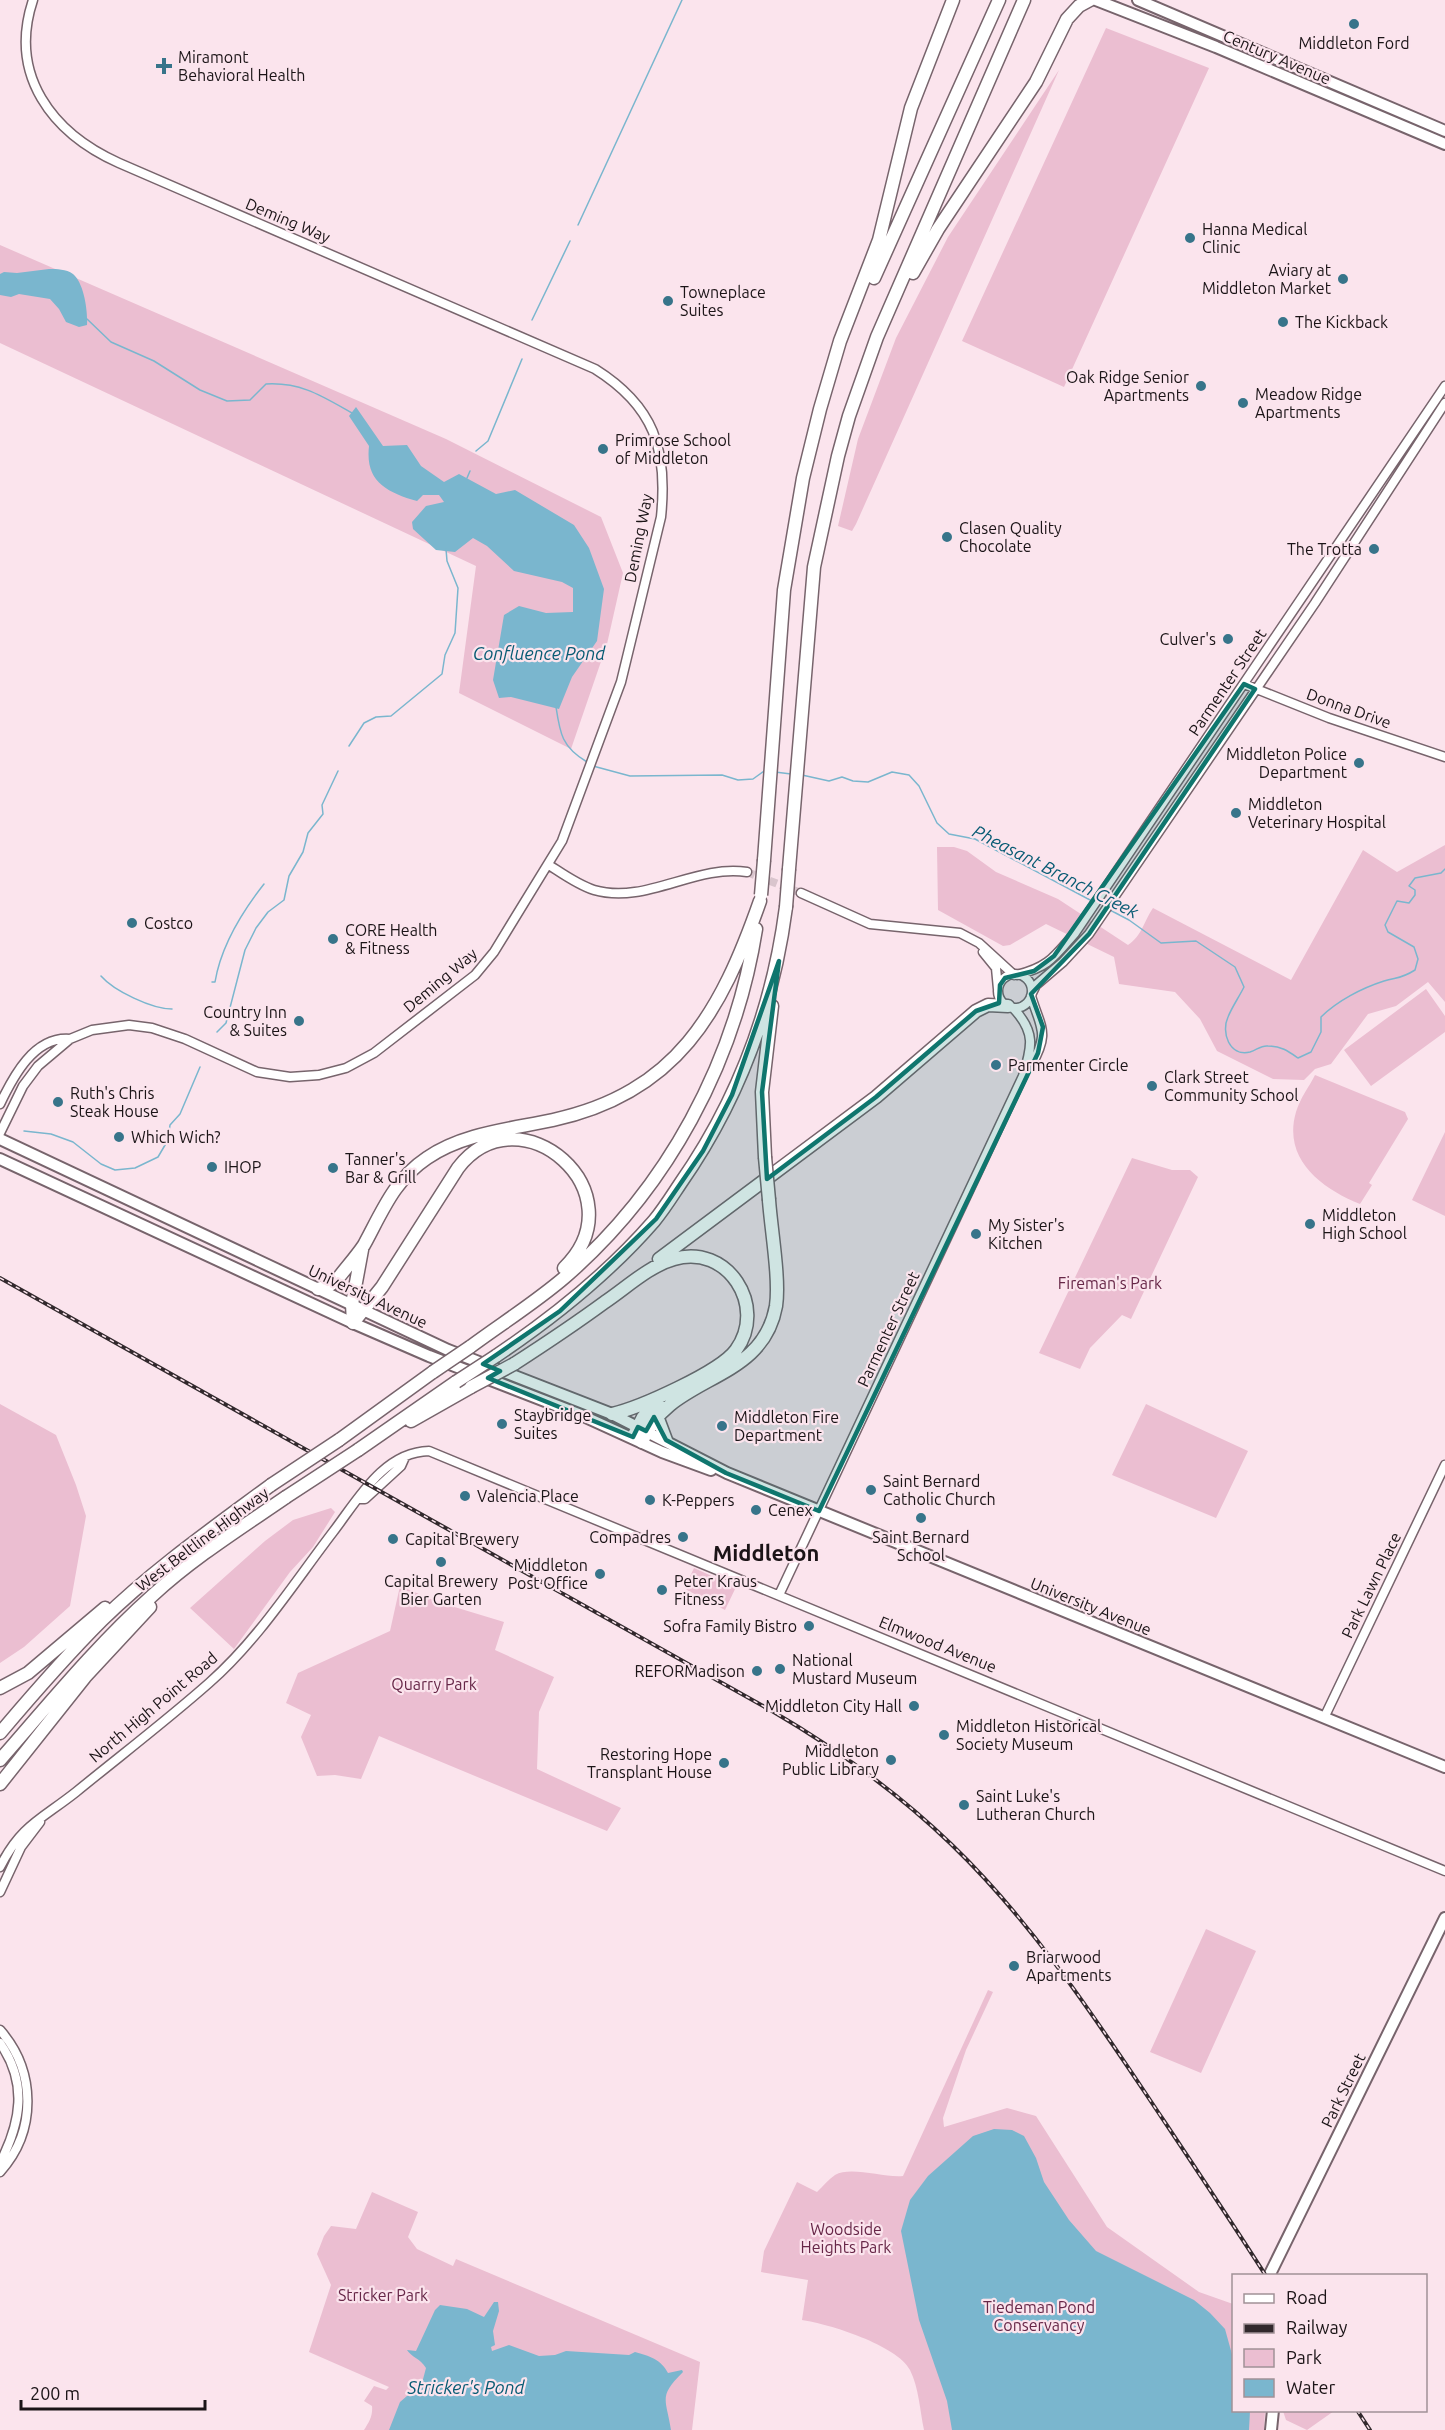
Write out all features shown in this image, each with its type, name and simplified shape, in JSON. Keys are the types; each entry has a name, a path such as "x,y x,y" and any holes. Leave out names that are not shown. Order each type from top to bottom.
{"highway":[{"path":"517,1312 563,1278 596,1248 638,1202 689,1125 731,1030 751,959 761,898 784,591 801,488 840,341 879,240 911,108 953,0"},
{"path":"814,437 861,306 999,0"},
{"path":"640,1434 680,1396 738,1365 757,1349 768,1333 776,1303 762,1092 786,907 810,605 820,534 849,416 877,337 1024,0"},
{"path":"1032,87 1071,0"},
{"path":"877,337 938,229 1036,82 1067,19 1079,6 1090,0"},
{"path":"318,1289 336,1281 363,1246 393,1190 417,1166 438,1151 476,1137 586,1112 623,1096 660,1070 692,1040 714,1009 742,950 761,898"},
{"name":"West Beltline Highway","path":"0,1760 105,1641 155,1593 286,1497 560,1311 593,1283 656,1219 703,1151 732,1095 754,1042 778,962"},
{"path":"636,1280 659,1260 876,1096 976,1011 988,1005 1010,1007"},
{"path":"353,1323 365,1310 464,1160 478,1149 492,1143 516,1140 538,1144 565,1160 585,1189 589,1208 585,1235 574,1258 517,1312"},
{"path":"353,1323 352,1304 363,1246"},
{"path":"393,1425 409,1422 514,1364 636,1280 672,1259 698,1257 712,1261 728,1271 739,1283 747,1301 747,1328 731,1356 722,1364 664,1395 612,1414"},
{"name":"West Beltline Highway","path":"0,1732 103,1619 150,1578 271,1485 339,1440 517,1312"},
{"path":"640,1434 650,1408 664,1395"},
{"path":"657,1416 666,1440"},
{"path":"0,1784 85,1677 186,1569"},
{"path":"0,1688 28,1673 130,1587 150,1578"}],"main road":[{"name":"Century Avenue","path":"1096,0 1216,47 1445,144"},
{"name":"Century Avenue","path":"1138,0 1445,131"},
{"name":"University Avenue","path":"0,1139 456,1353 612,1414 640,1434 688,1462 726,1473 1445,1767"},
{"name":"University Avenue","path":"0,1159 353,1323 640,1434 666,1440 726,1473"},
{"name":"Park Street","path":"1270,2274 1445,1918"},
{"path":"1271,2430 1273,2412"}],"street":[{"name":"Deming Way","path":"0,1133 29,1077 38,1066 70,1039 104,1028 142,1026 172,1034 246,1068 270,1075 310,1076 346,1068 374,1053 475,975 494,952 549,865 562,841 587,778 627,659 661,517 663,496 662,468 651,426 633,399 616,382 595,369 115,161 83,144 59,124 37,93 30,72 26,34 33,0"},
{"name":"Parmenter Street","path":"1015,975 1034,971 1045,964 1075,933 1445,386"},
{"name":"Parmenter Street","path":"1023,1076 1038,1053 1043,1035 1042,1021 1031,994 1036,985 1076,949 1100,919 1315,603 1445,403"},
{"name":"Donna Drive","path":"1244,684 1329,718 1445,757"},
{"path":"549,865 591,889 617,894 647,890 723,870 747,872"},
{"path":"801,893 870,924 946,931 960,933 979,943 1015,975 1029,983 1031,994 1026,1004 1010,1007 1000,999 996,968 986,955 972,943 946,931"},
{"path":"998,989 1005,978 1015,975"},
{"name":"Parmenter Street","path":"779,1595 1023,1076 1029,1058 1031,1038 1024,1021 1010,1007"},
{"name":"Deming Way","path":"0,1104 17,1073 33,1054 58,1038 70,1039"},
{"name":"North High Point Road","path":"0,1867 26,1828 211,1682 253,1638 359,1499 365,1499 401,1466 405,1457 417,1452"},
{"name":"Elmwood Avenue","path":"417,1452 435,1454 1445,1871"},
{"name":"Park Lawn Place","path":"1324,1718 1445,1466"},
{"name":"North High Point Road","path":"0,1892 21,1847 45,1815"},
{"path":"0,2030 17,2054 24,2073 28,2098 26,2123 16,2150 0,2172"},
{"path":"0,2043 16,2074 20,2103 14,2131 0,2163"}],"highlighted area":[{"path":"1244,684 1255,689 1089,934 1031,994 1043,1027 1038,1053 819,1511 726,1473 666,1440 654,1417 646,1431 638,1427 633,1437 488,1378 500,1371 483,1364 560,1311 656,1219 703,1151 732,1095 779,961 762,1092 767,1179 876,1097 976,1011 999,1003 1000,985 1005,978 1034,971 1054,956"}],"green space":[{"path":"1106,28 1209,68 1064,387 962,341"},
{"path":"1059,70 856,524 852,531 838,526 858,439 896,338 948,237"},
{"path":"0,245 446,439 601,517 623,573 607,644 571,749 459,693 476,566 0,343"},
{"path":"1445,845 1445,1002 1428,982 1396,1006 1368,1014 1331,1064 1315,1069 1304,1080 1273,1079 1217,1051 1200,1019 1175,992 1119,984 1114,957 1046,924 1010,945 1003,946 938,910 937,847 954,847 967,851 996,872 1058,899 1128,945 1140,933 1153,908 1291,980 1363,850 1397,872"},
{"path":"1426,989 1445,1016 1445,1032 1371,1086 1344,1050"},
{"path":"1315,1075 1405,1112 1408,1119 1369,1183 1372,1185 1360,1204 1332,1190 1320,1181 1300,1158 1295,1145 1293,1129 1296,1112"},
{"path":"1445,1132 1445,1216 1412,1200"},
{"name":"Fireman's Park","path":"1132,1158 1172,1170 1190,1170 1198,1177 1131,1319 1122,1315 1090,1348 1080,1369 1039,1353"},
{"path":"0,1404 56,1435 86,1516 70,1606 24,1647 0,1663"},
{"path":"1146,1404 1248,1451 1216,1518 1112,1475"},
{"path":"331,1508 335,1512 313,1547 290,1572 234,1649 190,1608 265,1541 293,1520"},
{"path":"694,1568 736,1587 725,1610 687,1590 685,1587"},
{"name":"Quarry Park","path":"400,1586 438,1602 504,1622 495,1650 554,1677 539,1712 537,1769 621,1808 607,1831 379,1736 361,1779 335,1775 317,1776 301,1737 311,1715 286,1703 298,1673 390,1631"},
{"path":"1206,1929 1256,1951 1201,2073 1150,2052"},
{"name":"Tiedeman Pond Conservancy","path":"988,1990 993,1992 966,2050 943,2118 944,2127 1007,2108 1036,2116 1107,2227 1199,2292 1232,2304 1232,2412 1265,2412 1264,2430 924,2430 915,2384 910,2370 903,2361 877,2344 861,2337 802,2320 808,2280 761,2272 764,2251 797,2182 817,2192 835,2175 842,2173 859,2172 903,2176"},
{"name":"Stricker Park","path":"372,2192 418,2212 408,2237 417,2249 453,2266 456,2259 700,2362 692,2430 364,2430 370,2419 372,2406 364,2401 374,2386 386,2390 389,2387 309,2352 331,2285 317,2254 324,2236 331,2226 356,2229"},
{"path":"1284,2412 1333,2412 1307,2430 1286,2420"}],"water":[{"path":"49,269 67,271 77,278 87,312 87,325 79,327 66,322 50,299 19,294 11,297 0,295 0,274"},
{"name":"Confluence Pond","path":"356,407 383,446 407,445 421,466 444,482 459,474 496,494 515,490 574,525 589,548 604,589 597,641 572,677 559,709 511,697 499,698 493,680 504,615 519,606 546,613 573,612 573,588 562,582 514,571 487,546 473,538 455,552 436,550 413,529 412,522 426,506 444,502 439,495 423,495 417,501 396,494 380,483 370,468 369,446 349,416"},
{"name":"Tiedeman Pond Conservancy","path":"994,2129 1012,2130 1024,2136 1036,2158 1044,2182 1069,2220 1096,2251 1194,2300 1210,2313 1225,2329 1232,2354 1232,2412 1250,2412 1249,2430 952,2430 947,2401 919,2320 901,2231 910,2200 928,2176 973,2136"},
{"name":"Stricker's Pond","path":"494,2302 498,2302 499,2311 493,2331 495,2345 491,2347 492,2351 509,2345 539,2356 555,2355 566,2351 629,2355 635,2352 658,2361 668,2373 682,2370 683,2372 670,2387 666,2398 671,2430 389,2430 400,2402 422,2383 426,2368 407,2350 416,2351 435,2310 440,2305 467,2309 484,2317"}],"waterway":[{"path":"578,225 682,0"},
{"path":"532,320 570,241"},
{"path":"87,319 111,342 154,361 200,390 227,401 250,400 266,384 290,385 311,391 352,413"},
{"path":"476,451 488,441 522,359"},
{"path":"467,478 470,471"},
{"path":"349,746 364,723 376,717 391,716 442,674 445,655 455,633 458,588 447,561 446,549"},
{"name":"Pheasant Branch Creek","path":"556,707 559,725 567,745 587,762"},
{"name":"Pheasant Branch Creek","path":"593,766 630,776 722,775 738,780 753,779 764,771"},
{"path":"217,1032 226,1023 245,950 256,928 268,912 284,900 289,876 303,852 308,833 323,814 322,805 338,771"},
{"name":"Pheasant Branch Creek","path":"775,772 791,774"},
{"name":"Pheasant Branch Creek","path":"802,775 829,781 842,777 853,781 868,782 892,772 909,775 919,786 937,823 949,834 975,839 1092,901"},
{"name":"Pheasant Branch Creek","path":"1110,910 1129,920 1161,943 1196,941 1235,967 1244,987 1226,1023 1228,1042 1237,1051 1243,1053 1268,1046 1288,1051 1298,1058 1311,1052 1321,1032 1321,1017 1334,1006 1367,987 1415,970 1418,959 1414,947 1388,932 1385,925 1397,901 1409,903 1415,895 1415,890 1409,886 1415,878 1441,873 1445,869"},
{"path":"212,982 215,982 227,943 248,906 264,884"},
{"path":"101,976 134,998 154,1006 172,1009"},
{"path":"24,1131 51,1134 73,1142 101,1164 115,1170 135,1168 158,1157 168,1140 170,1125 180,1114 200,1067"}],"tunnel":[{"path":"747,872 801,893"}],"railway":[{"path":"0,1278 772,1711 820,1740 888,1789 951,1844 979,1872 1031,1932 1101,2028 1265,2274"},
{"path":"1358,2412 1370,2430"}],"place":[{"name":"Middleton Ford","path":"1354,24"},
{"name":"Miramont Behavioral Health","path":"164,66"},
{"name":"Hanna Medical Clinic","path":"1190,238"},
{"name":"Aviary at Middleton Market","path":"1343,279"},
{"name":"Towneplace Suites","path":"668,301"},
{"name":"The Kickback","path":"1283,322"},
{"name":"Oak Ridge Senior Apartments","path":"1201,386"},
{"name":"Meadow Ridge Apartments","path":"1243,403"},
{"name":"Primrose School of Middleton","path":"603,449"},
{"name":"Clasen Quality Chocolate","path":"947,537"},
{"name":"The Trotta","path":"1374,549"},
{"name":"Culver's","path":"1228,639"},
{"name":"Middleton Police Department","path":"1359,763"},
{"name":"Middleton Veterinary Hospital","path":"1236,813"},
{"name":"Costco","path":"132,923"},
{"name":"CORE Health & Fitness","path":"333,939"},
{"name":"Country Inn & Suites","path":"299,1021"},
{"name":"Parmenter Circle","path":"996,1065"},
{"name":"Clark Street Community School","path":"1152,1086"},
{"name":"Ruth's Chris Steak House","path":"58,1102"},
{"name":"Which Wich?","path":"119,1137"},
{"name":"IHOP","path":"212,1167"},
{"name":"Tanner's Bar & Grill","path":"333,1168"},
{"name":"Middleton High School","path":"1310,1224"},
{"name":"My Sister's Kitchen","path":"976,1234"},
{"name":"Staybridge Suites","path":"502,1424"},
{"name":"Middleton Fire Department","path":"722,1426"},
{"name":"Saint Bernard Catholic Church","path":"871,1490"},
{"name":"Valencia Place","path":"465,1496"},
{"name":"K-Peppers","path":"650,1500"},
{"name":"Cenex","path":"756,1510"},
{"name":"Saint Bernard School","path":"921,1518"},
{"name":"Compadres","path":"683,1537"},
{"name":"Capital Brewery","path":"393,1539"},
{"name":"Capital Brewery Bier Garten","path":"441,1562"},
{"name":"Middleton Post Office","path":"600,1574"},
{"name":"Peter Kraus Fitness","path":"662,1590"},
{"name":"Sofra Family Bistro","path":"809,1626"},
{"name":"National Mustard Museum","path":"780,1669"},
{"name":"REFORMadison","path":"757,1671"},
{"name":"Middleton City Hall","path":"914,1706"},
{"name":"Middleton Historical Society Museum","path":"944,1735"},
{"name":"Middleton Public Library","path":"891,1760"},
{"name":"Restoring Hope Transplant House","path":"724,1763"},
{"name":"Saint Luke's Lutheran Church","path":"964,1805"},
{"name":"Briarwood Apartments","path":"1014,1966"}],"district":[{"name":"Middleton","path":"766,1552"}],"park label":[{"name":"Woodside Heights Park","path":"846,2238"}]}
